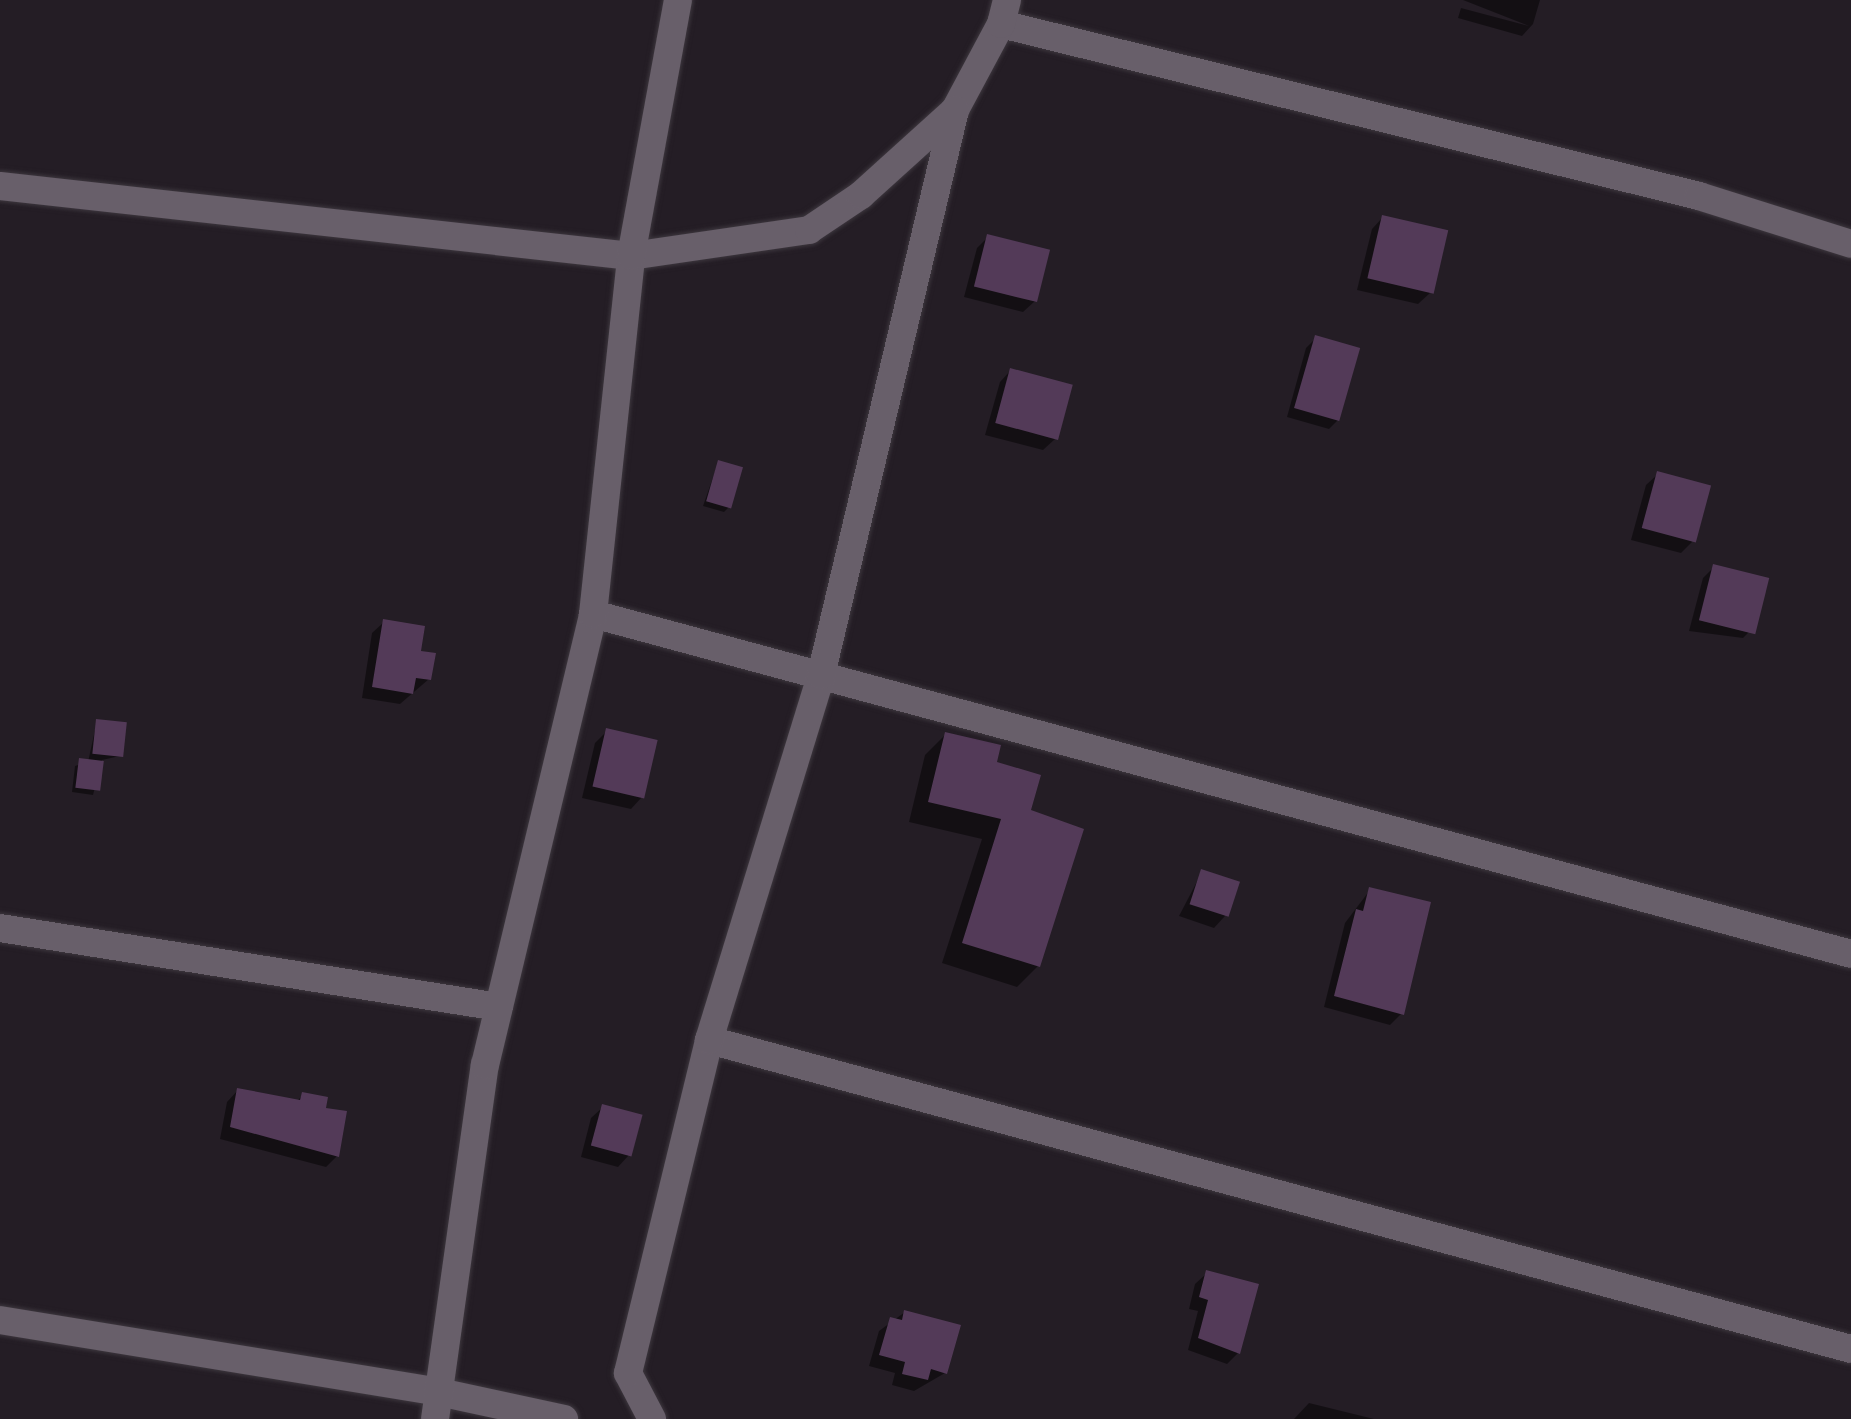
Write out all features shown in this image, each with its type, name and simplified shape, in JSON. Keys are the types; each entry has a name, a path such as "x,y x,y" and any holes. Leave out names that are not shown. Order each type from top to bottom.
{"street":[{"path":"437,1405 499,1007 594,614 631,256 678,0"},
{"path":"652,1419 628,1373 709,1040 821,675 955,110 1004,12 1699,196 1851,244"},
{"path":"0,186 631,256 809,230 861,195 955,110"},
{"path":"594,614 1851,954"},
{"path":"0,928 499,1007"},
{"path":"709,1040 1851,1350"},
{"path":"0,1320 437,1405 564,1419"}],"building":[{"path":"1382,215 1448,230 1434,294 1367,278"},
{"path":"987,234 1050,250 1037,302 974,286"},
{"path":"1315,335 1360,348 1339,421 1294,408"},
{"path":"1010,368 1073,385 1058,440 995,423"},
{"path":"718,460 743,467 731,509 706,501"},
{"path":"1657,471 1711,485 1696,542 1642,528"},
{"path":"1713,564 1769,578 1755,634 1699,620"},
{"path":"383,619 425,626 421,651 436,653 431,680 416,678 413,694 372,687"},
{"path":"96,719 127,722 123,757 92,754"},
{"path":"606,728 658,740 644,798 593,786"},
{"path":"945,732 1001,745 997,762 1041,775 1031,810 1084,829 1040,967 962,943 1001,819 928,802"},
{"path":"79,758 104,761 100,791 75,788"},
{"path":"1201,869 1240,882 1229,917 1190,904"},
{"path":"1369,887 1431,902 1404,1015 1334,996 1356,909 1363,911"},
{"path":"237,1088 300,1100 302,1092 328,1097 326,1108 347,1111 339,1157 230,1127"},
{"path":"602,1104 643,1115 631,1156 591,1146"},
{"path":"1206,1270 1259,1284 1240,1354 1198,1338 1208,1300 1199,1297"},
{"path":"904,1310 961,1325 947,1374 931,1369 928,1380 902,1374 905,1362 879,1355 890,1317 902,1320"}]}
